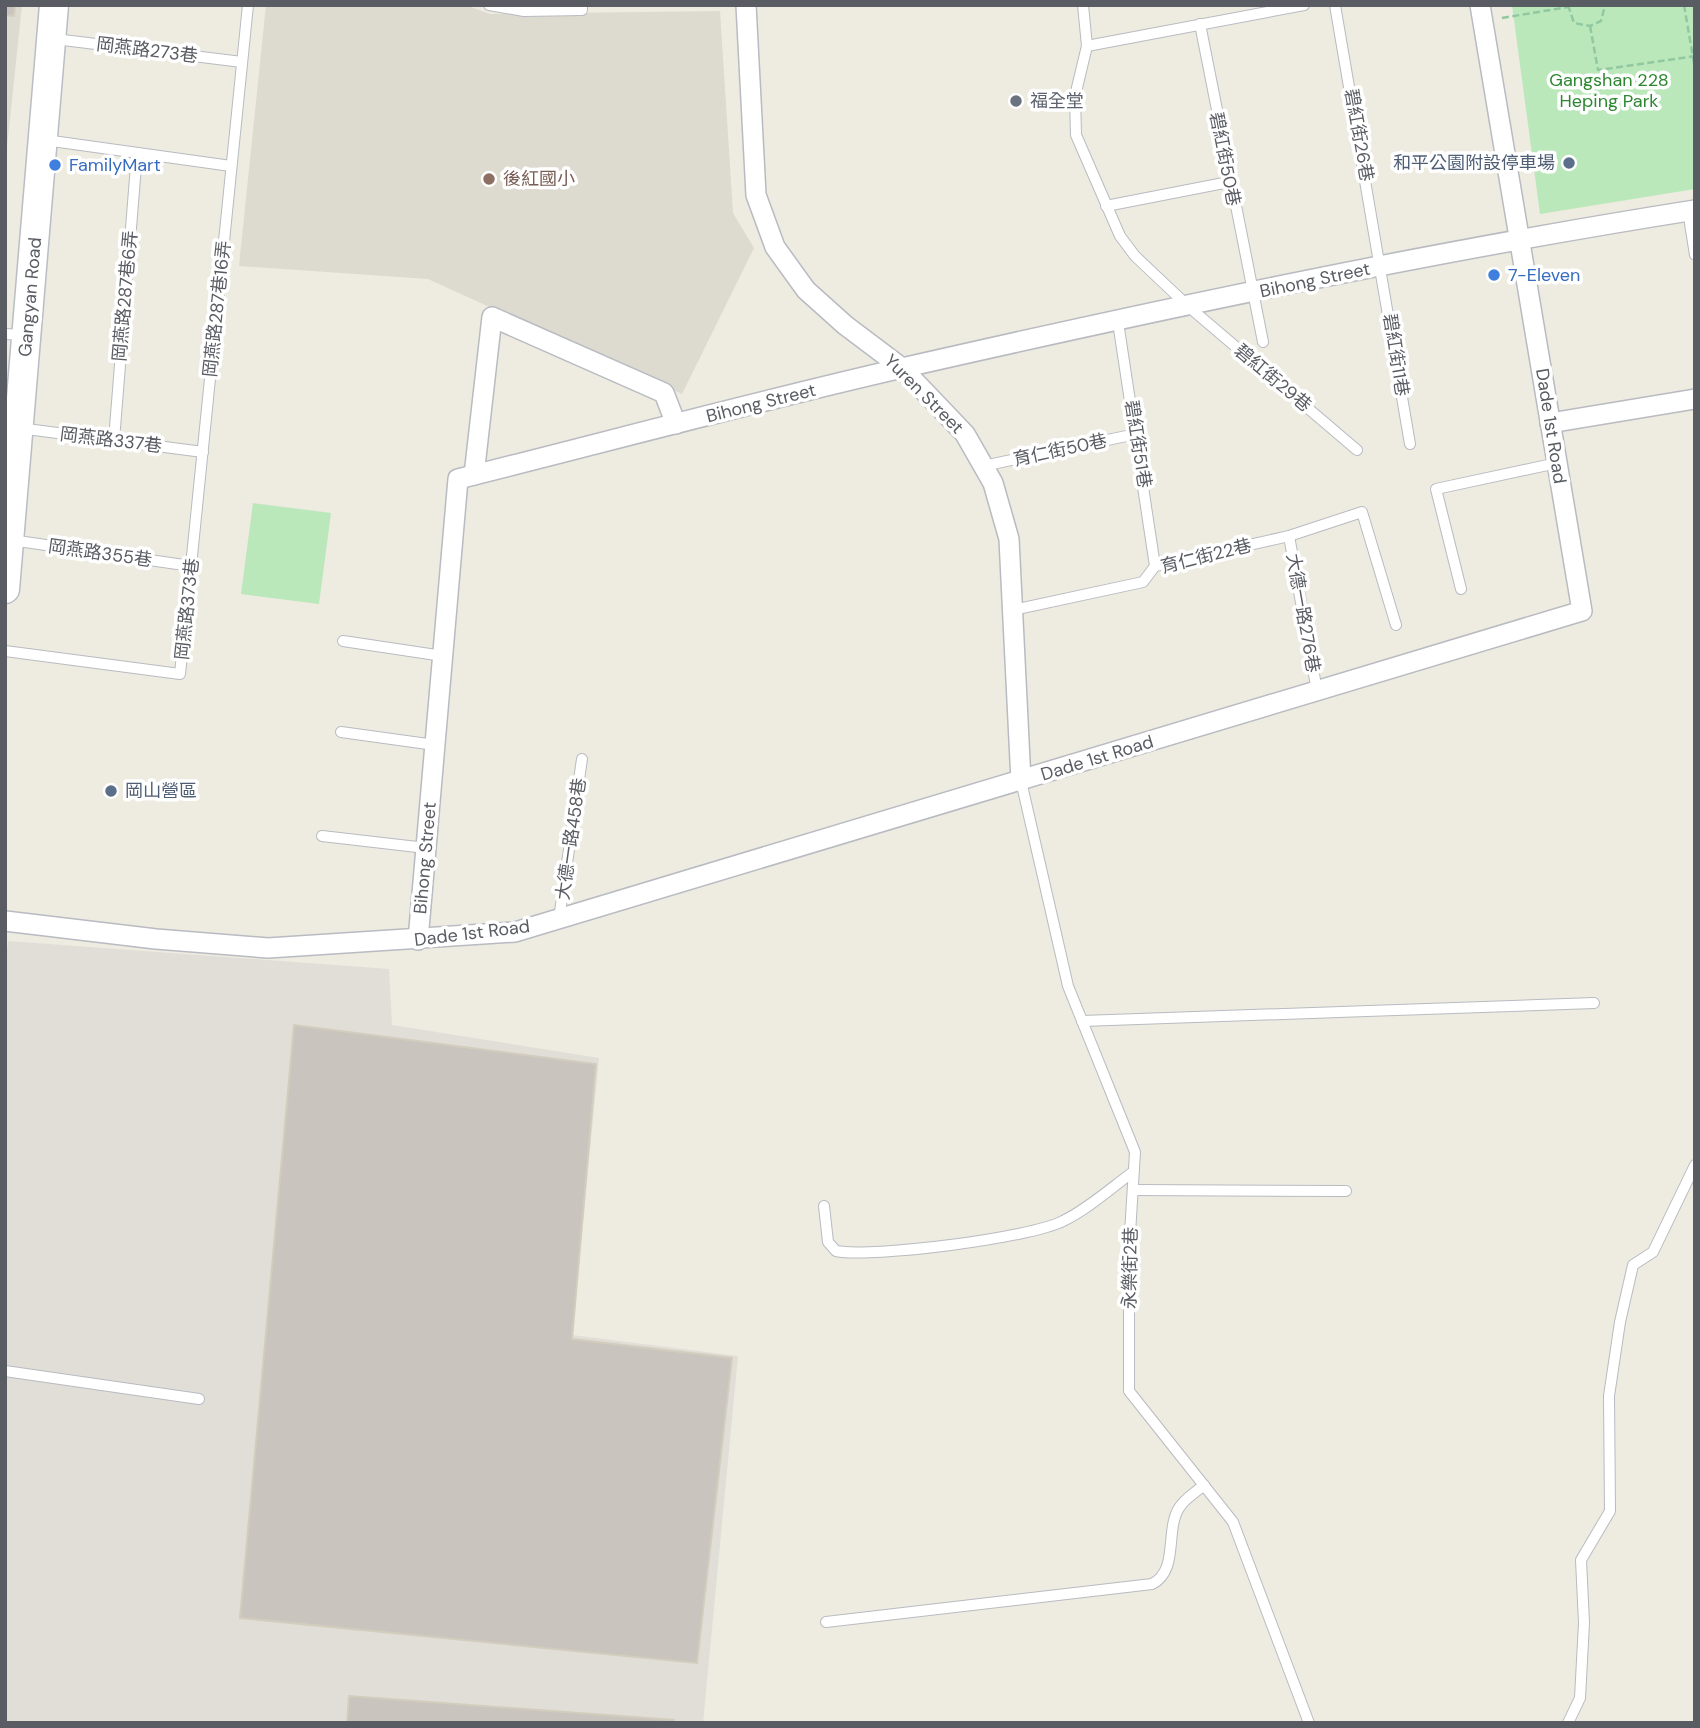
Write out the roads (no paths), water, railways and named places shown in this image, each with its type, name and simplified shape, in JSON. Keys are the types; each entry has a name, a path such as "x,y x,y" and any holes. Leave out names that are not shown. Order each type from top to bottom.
{"street":[{"name":"Gangyan Road","path":"5,587 19,428 16,334 43,139 54,5"},
{"name":"Yuren Street","path":"746,5 756,195 775,247 806,290 845,325 901,368 965,434 993,483 1009,539 1021,781"},
{"name":"Dade 1st Road","path":"5,921 156,939 268,948 515,932 1582,611 1482,13"},
{"name":"Bihong Street","path":"418,940 458,479 901,368 1382,266 1520,239 1691,211"},
{"path":"474,475 492,317 664,393 676,424"},
{"path":"1550,423 1695,399"}],"lane":[{"name":"岡燕路287巷16弄","path":"203,452 248,5"},
{"path":"489,5 524,10 582,10 582,5"},
{"name":"碧紅街29巷","path":"1083,5 1087,46 1075,96 1076,135 1120,236 1135,256 1189,307 1357,450"},
{"path":"1087,46 1304,5"},
{"name":"碧紅街26巷","path":"1335,5 1382,266"},
{"name":"碧紅街50巷","path":"1200,24 1251,294 1263,342"},
{"name":"岡燕路273巷","path":"52,38 242,62"},
{"path":"43,139 231,166"},
{"name":"岡燕路287巷6弄","path":"114,440 136,153"},
{"path":"1106,206 1230,182"},
{"path":"1691,211 1695,255"},
{"name":"碧紅街11巷","path":"1382,266 1410,444"},
{"name":"碧紅街51巷","path":"1118,322 1155,566"},
{"name":"岡燕路337巷","path":"19,428 203,452"},
{"name":"育仁街50巷","path":"984,466 1136,434"},
{"name":"岡燕路373巷","path":"5,650 180,674 203,452"},
{"path":"1461,589 1436,489 1557,463"},
{"name":"育仁街22巷","path":"1013,610 1143,582 1155,566 1289,536 1362,512 1396,625"},
{"name":"大德一路276巷","path":"1289,536 1317,691"},
{"name":"岡燕路355巷","path":"9,540 191,566"},
{"path":"343,641 443,656"},
{"path":"341,732 435,745"},
{"name":"大德一路458巷","path":"559,920 582,759"},
{"name":"永樂街2巷","path":"1021,781 1068,986 1135,1152 1129,1391 1233,1522 1309,1723"},
{"path":"322,836 426,848"},
{"path":"1082,1021 1594,1003"},
{"path":"1569,1723 1580,1698 1584,1623 1580,1560 1611,1511 1609,1396 1620,1322 1633,1265 1653,1252 1695,1165"},
{"path":"824,1206 828,1242 836,1251 855,1255 955,1243 1063,1222 1133,1172"},
{"path":"1133,1190 1346,1191"},
{"path":"5,1371 199,1399"},
{"path":"826,1622 1152,1584 1160,1580 1165,1569 1179,1507 1204,1485"}],"place":[{"name":"福全堂","path":"1016,101"},
{"name":"和平公園附設停車場","path":"1569,163"},
{"name":"FamilyMart","path":"55,165"},
{"name":"後紅國小","path":"489,179"},
{"name":"7-Eleven","path":"1494,275"},
{"name":"岡山營區","path":"111,791"}],"park label":[{"name":"Gangshan 228 Heping Park","path":"1609,90"}]}
